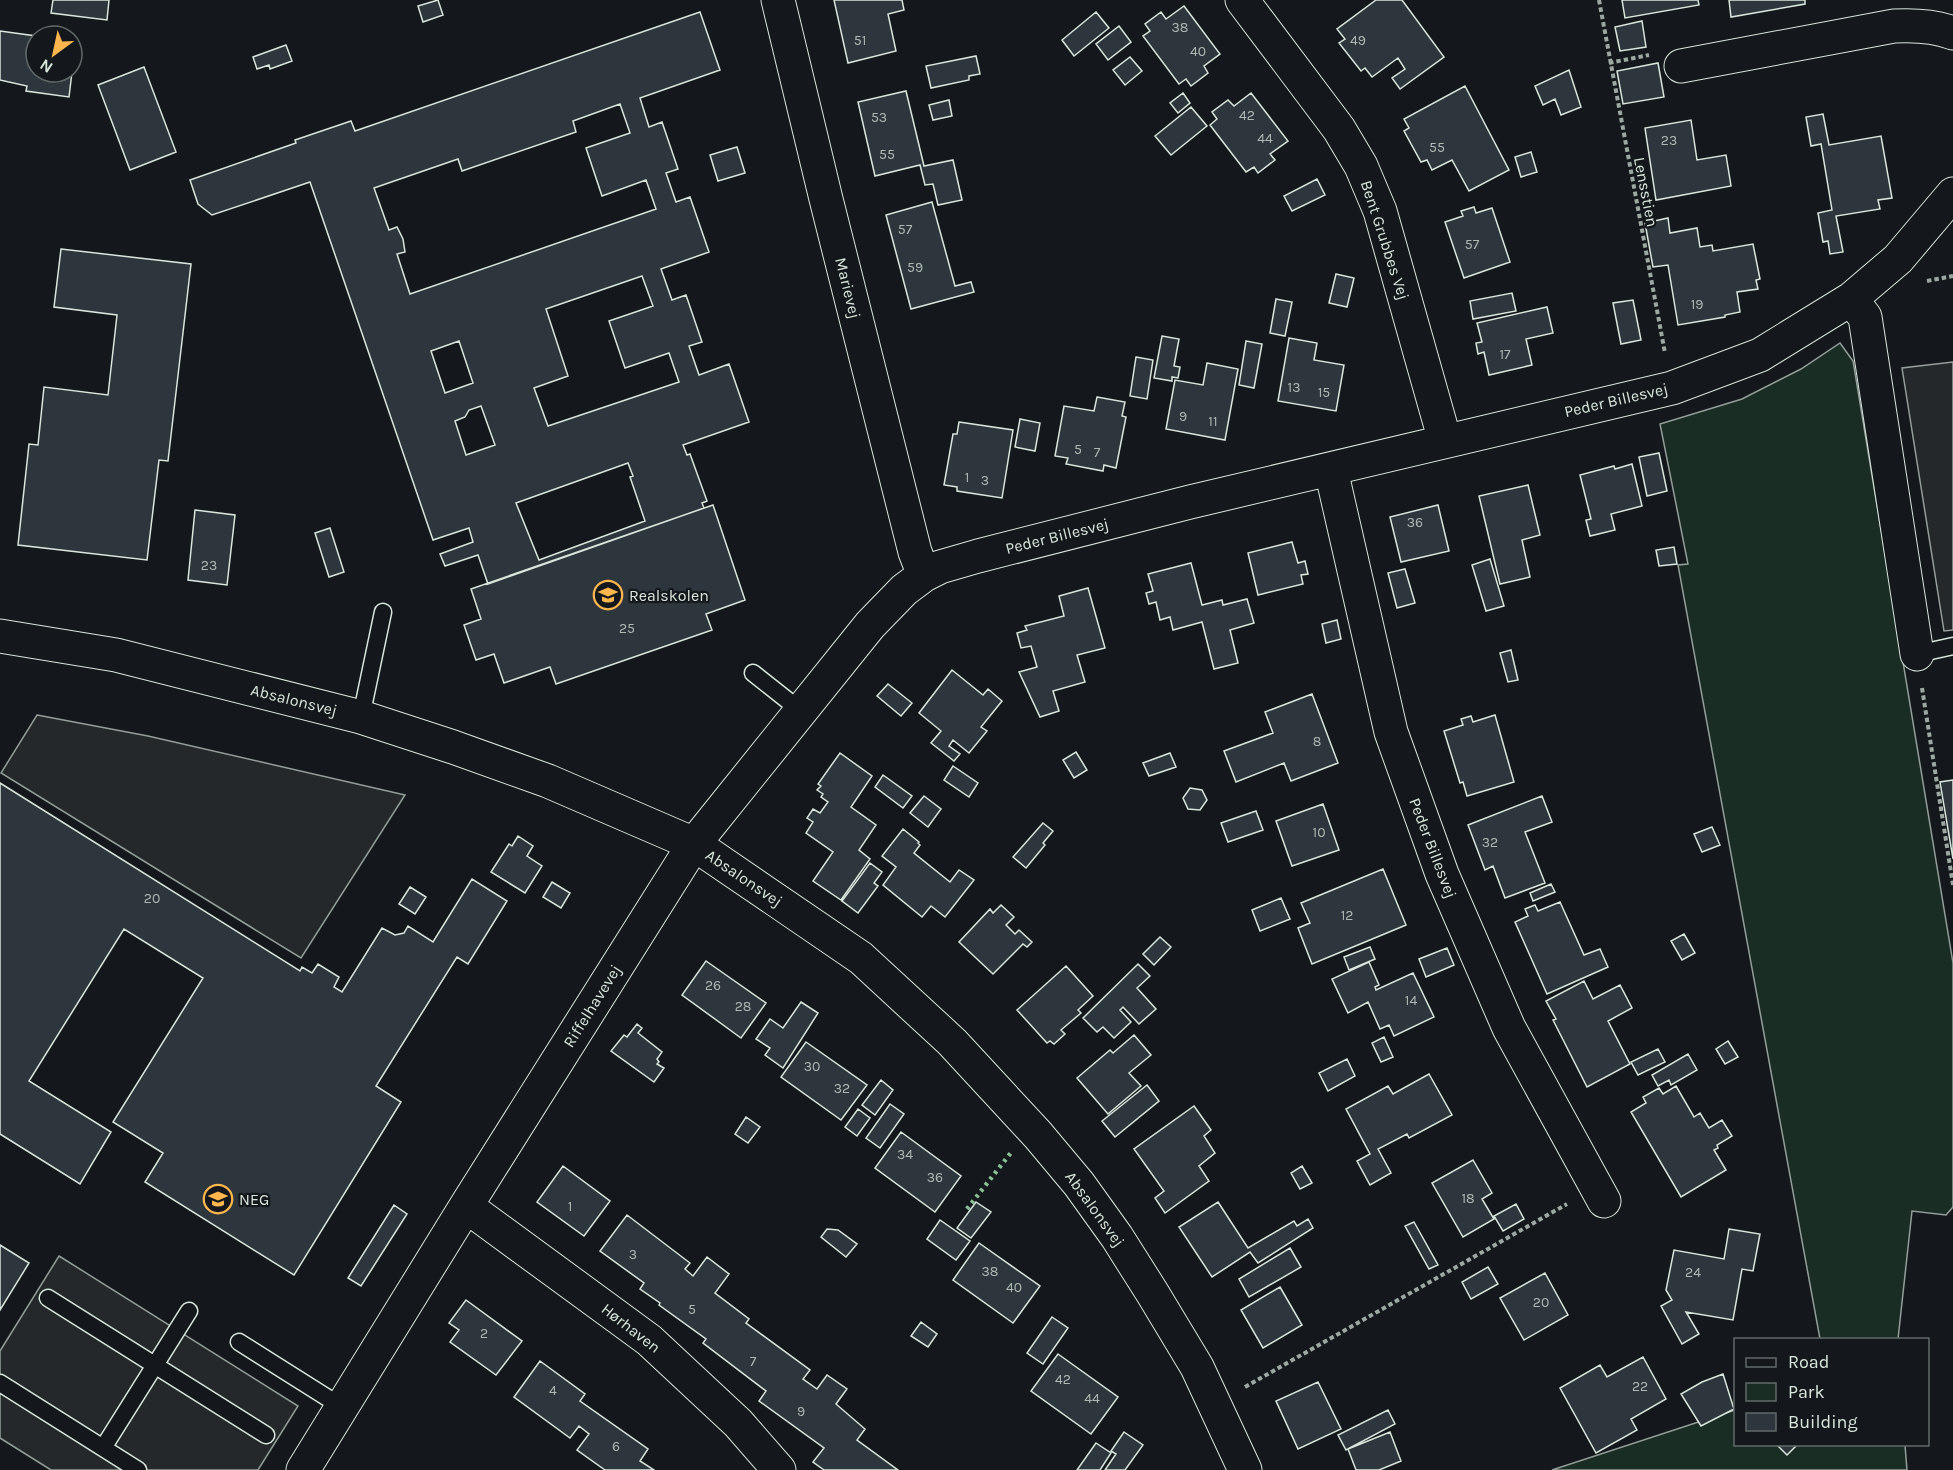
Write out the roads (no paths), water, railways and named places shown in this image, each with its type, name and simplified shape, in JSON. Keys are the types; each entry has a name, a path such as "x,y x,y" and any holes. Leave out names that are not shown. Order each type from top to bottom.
{"street":[{"name":"Marievej","path":"778,0 915,552 924,575"},
{"name":"Bent Grubbes Vej","path":"1242,0 1339,129 1362,166 1380,210 1445,441"},
{"path":"1681,66 1894,26 1921,27 1953,33"},
{"name":"Peder Billesvej","path":"924,575 940,567 1001,550 1672,388 1760,355 1851,299 1898,259 1953,194"},
{"path":"1851,299 1865,317 1917,654"},
{"name":"Peder Billesvej","path":"1331,470 1391,732 1442,874 1495,1001 1600,1194"},
{"name":"Riffelhavevej","path":"303,1470 694,844 870,625 904,590 924,575"},
{"name":"Absalonsvej","path":"0,636 116,655 361,717 548,781 694,844 861,958 952,1042 1038,1135 1079,1184 1117,1237 1153,1294 1188,1351 1245,1470"},
{"name":"Hørhaven","path":"466,1206 649,1340 738,1424 779,1470"}],"lane":[{"path":"361,717 383,612"},
{"path":"1917,654 1953,646"},
{"path":"753,673 801,711"},
{"path":"48,1298 266,1435"},
{"path":"103,1448 189,1311"},
{"path":"239,1342 342,1407"},
{"path":"0,1383 103,1448 116,1464 138,1470"}],"place":[{"name":"Realskolen","path":"608,595"},
{"name":"NEG","path":"218,1199"}]}
